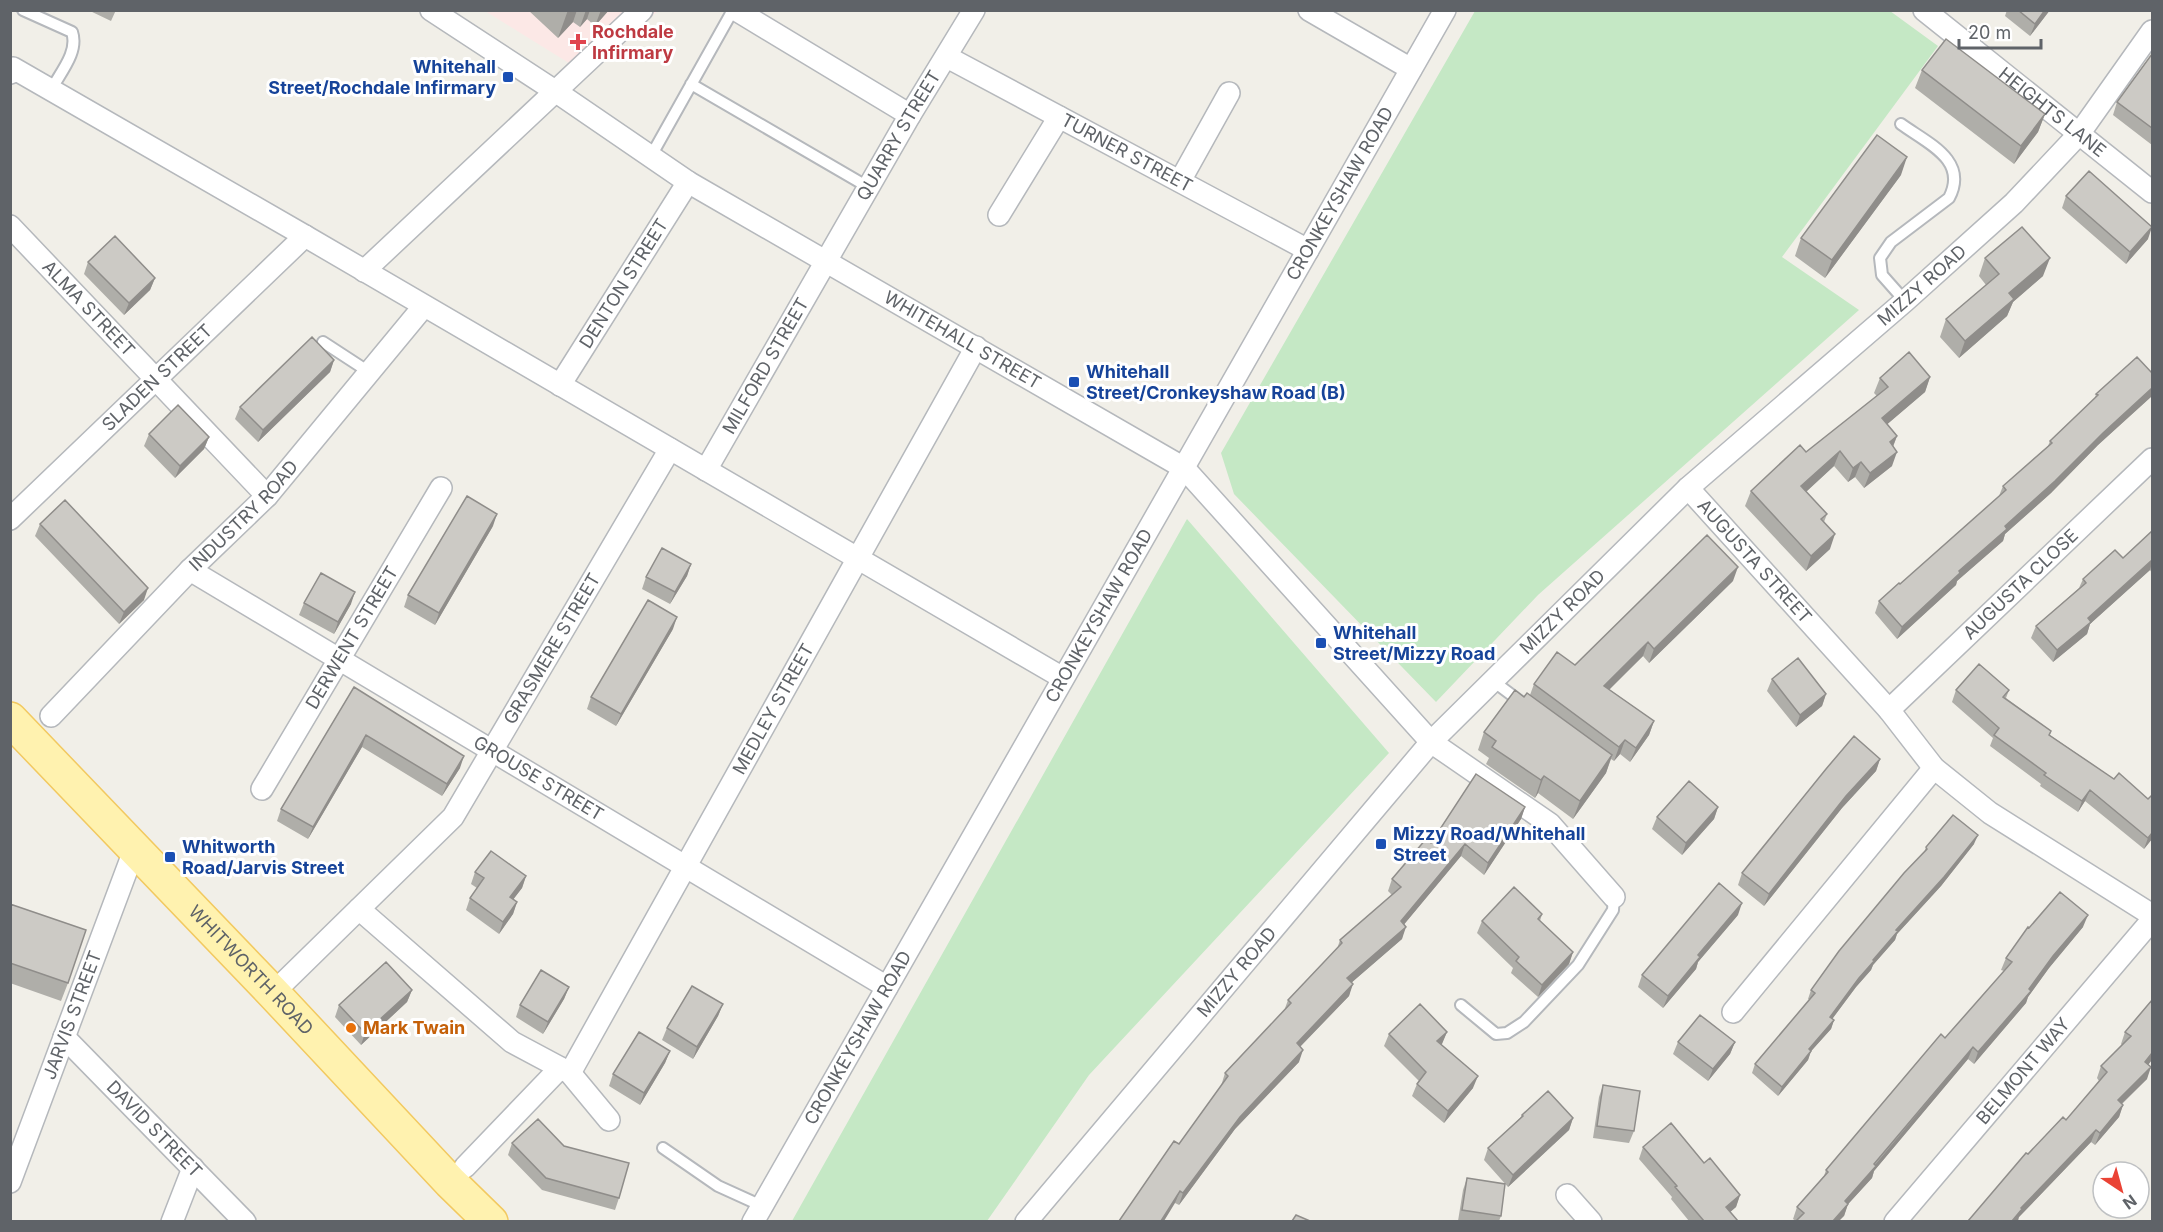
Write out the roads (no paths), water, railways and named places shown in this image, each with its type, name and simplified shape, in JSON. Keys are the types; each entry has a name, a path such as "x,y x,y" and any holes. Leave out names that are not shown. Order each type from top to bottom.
{"main road":[{"name":"WHITWORTH ROAD","path":"10,719 273,993 450,1182 491,1221"}],"street":[{"name":"WHITEHALL STREET","path":"431,10 688,182 1184,468 1431,742 1550,824 1614,897"},
{"path":"364,271 642,10"},
{"path":"734,10 910,115"},
{"name":"QUARRY STREET","path":"825,262 974,10"},
{"path":"1309,10 1411,69"},
{"name":"CRONKEYSHAW ROAD","path":"758,1214 1445,10"},
{"name":"HEIGHTS LANE","path":"1926,11 2152,192"},
{"name":"MIZZY ROAD","path":"1026,1221 1431,742 1688,488 1905,301 2014,203 2079,134 2152,31"},
{"name":"TURNER STREET","path":"947,57 1308,250"},
{"path":"12,71 51,90 305,236 1063,678"},
{"path":"1179,181 1229,93"},
{"path":"999,215 1059,117"},
{"name":"DENTON STREET","path":"560,385 688,182"},
{"name":"ALMA STREET","path":"10,226 267,496"},
{"name":"SLADEN STREET","path":"10,519 305,236"},
{"name":"MILFORD STREET","path":"706,470 825,262"},
{"name":"INDUSTRY ROAD","path":"51,716 190,570 267,496 424,306"},
{"name":"MEDLEY STREET","path":"465,1167 565,1070 686,867 976,347"},
{"name":"GRASMERE STREET","path":"273,993 453,817 670,449"},
{"name":"AUGUSTA CLOSE","path":"1889,710 2152,459"},
{"name":"DERWENT STREET","path":"262,789 441,488"},
{"name":"AUGUSTA STREET","path":"1688,488 1889,710"},
{"name":"GROUSE STREET","path":"190,570 887,987"},
{"path":"1889,710 1934,768 1990,813 2152,918"},
{"path":"1733,1012 1934,768"},
{"name":"JARVIS STREET","path":"10,1182 135,848"},
{"path":"359,909 512,1042 565,1070 609,1120"},
{"name":"BELMONT WAY","path":"1895,1221 2152,918"},
{"name":"DAVID STREET","path":"64,1037 245,1221"},
{"path":"172,1221 193,1168"},
{"path":"1567,1195 1591,1221"}],"lane":[{"path":"23,10 72,32 75,40 72,52 51,90"},
{"path":"651,156 734,10"},
{"path":"691,84 868,188"},
{"path":"1901,124 1942,155 1951,165 1955,175 1954,188 1949,198 1891,242 1880,258 1882,275 1905,301"},
{"path":"323,342 369,372"},
{"path":"1493,681 1531,709"},
{"path":"1461,1005 1497,1034 1508,1033 1524,1022 1578,965 1613,909 1614,897"},
{"path":"663,1148 758,1214"}],"place":[{"name":"Rochdale Infirmary","path":"578,42"},
{"name":"Whitehall Street/Rochdale Infirmary","path":"508,77"},
{"name":"Whitehall Street/Cronkeyshaw Road (B)","path":"1074,382"},
{"name":"Whitehall Street/Mizzy Road","path":"1321,643"},
{"name":"Mizzy Road/Whitehall Street","path":"1381,844"},
{"name":"Whitworth Road/Jarvis Street","path":"170,857"},
{"name":"Mark Twain","path":"351,1028"}]}
